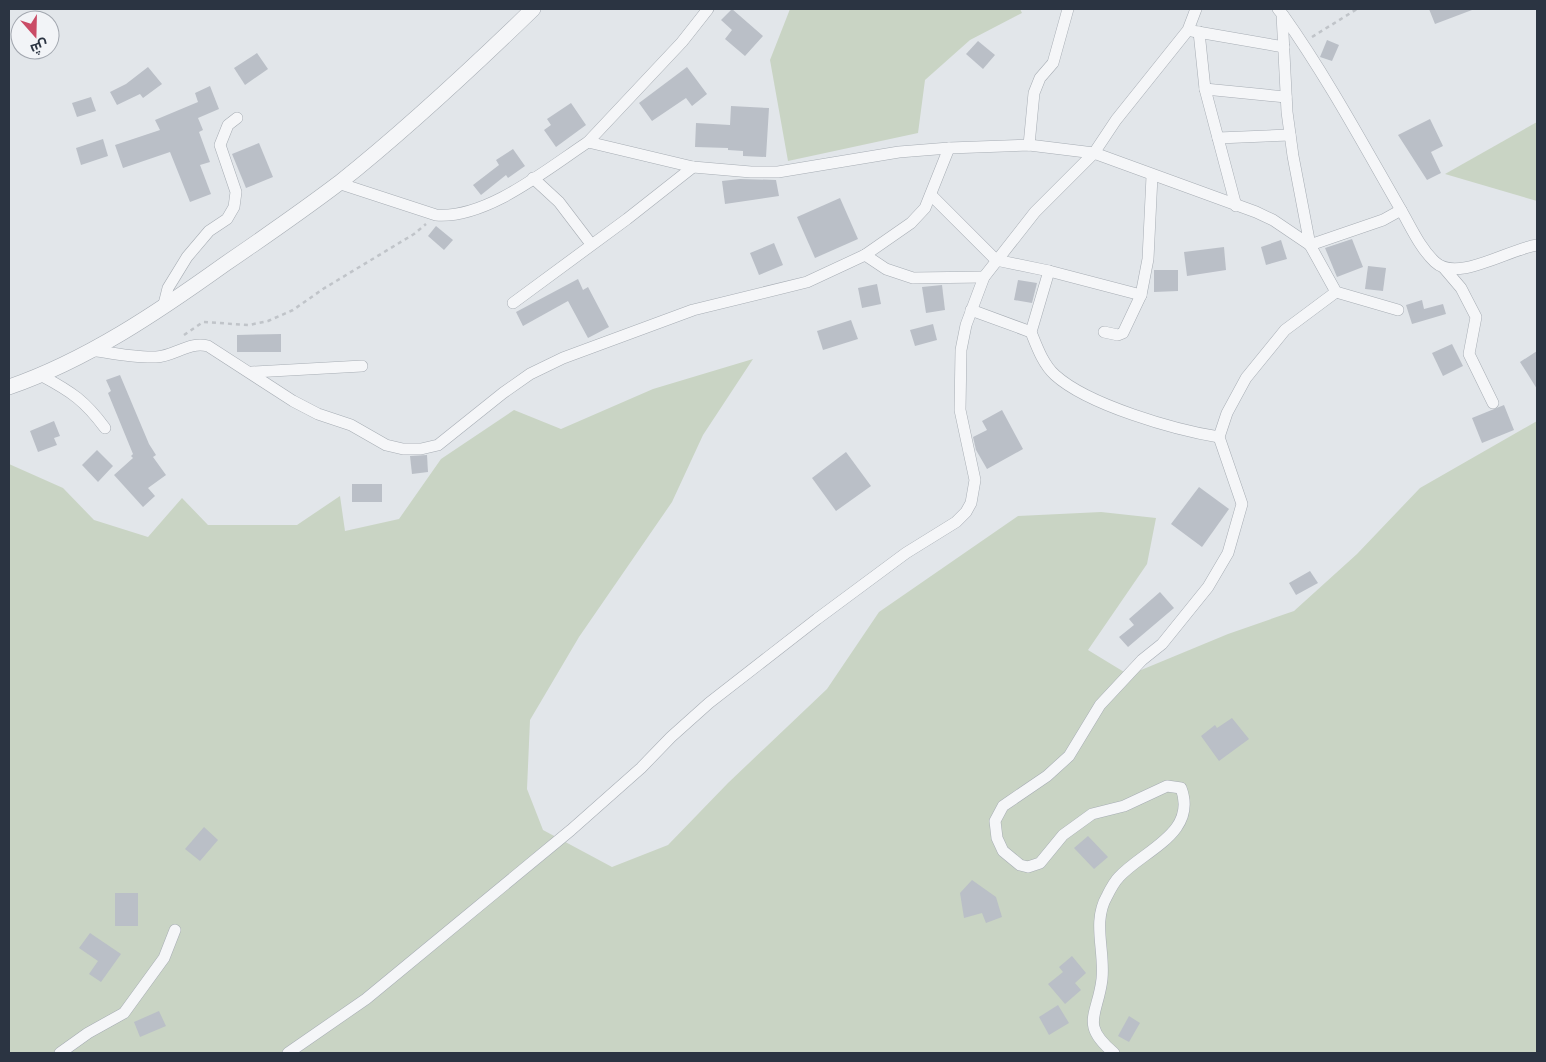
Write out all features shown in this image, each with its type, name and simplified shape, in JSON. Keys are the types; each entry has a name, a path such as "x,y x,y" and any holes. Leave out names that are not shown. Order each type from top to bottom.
{"street":[{"path":"9,387 42,376 163,308 338,183 422,113 533,9"},
{"path":"338,183 436,215 462,214 478,209 533,178 588,142 682,42 708,9"},
{"path":"1029,145 1034,93 1040,78 1053,63 1068,9"},
{"path":"1196,9 1193,31 1205,89 1236,206"},
{"path":"1280,11 1303,44 1430,256 1444,268 1461,288 1476,317 1469,354 1493,403"},
{"path":"1280,11 1290,135 1310,245 1336,292 1398,310"},
{"path":"1193,31 1284,47"},
{"path":"288,1053 366,999 592,813 709,703 817,619 906,553 956,522 966,512 971,503 974,480 960,410 959,369 961,350 971,310 984,276 1035,212 1094,153 1116,120 1193,31"},
{"path":"1205,89 1286,97"},
{"path":"163,308 174,276 209,231 227,219 234,207 236,192 220,145 228,125 237,118"},
{"path":"1218,138 1290,135"},
{"path":"588,142 693,167 750,172 778,172 862,158 949,148 1029,145 1094,153 1273,220 1310,245"},
{"path":"90,350 156,357 168,356 184,348 201,344 208,346 252,372 293,402 318,414 351,425 386,445 403,449 422,449 438,445 530,374 563,358 693,310 807,282 866,256 911,223 925,208 949,148"},
{"path":"513,303 627,219 693,167"},
{"path":"1104,332 1118,335 1123,333 1141,295 1148,259 1152,176"},
{"path":"533,178 559,202 591,244"},
{"path":"931,195 996,260 1049,271 1141,295"},
{"path":"1310,245 1382,220 1401,210"},
{"path":"1444,268 1464,270 1524,247 1537,245"},
{"path":"866,256 886,269 913,278 984,276"},
{"path":"1049,271 1031,332 1042,357 1054,374 1067,384 1111,406 1188,432 1219,437"},
{"path":"1114,1053 1104,1045 1094,1031 1092,1017 1102,978 1103,953 1098,919 1106,898 1118,878 1170,837 1182,816 1185,799 1181,788 1167,786 1124,806 1092,814 1063,835 1040,863 1028,867 1020,865 1003,851 997,838 996,821 1003,806 1047,776 1069,756 1100,704 1142,660 1162,644 1186,617 1208,587 1228,553 1242,504 1219,437 1227,413 1246,378 1266,352 1286,330 1336,292"},
{"path":"971,310 1031,332"},
{"path":"252,372 362,366"},
{"path":"42,376 88,406 105,428"},
{"path":"60,1053 88,1033 124,1013 164,958 175,930"}],"path":[{"path":"1303,44 1325,27 1357,9"},
{"path":"180,337 203,322 249,325 268,321 293,310 322,289 414,234 436,215"}],"green space":[{"path":"790,9 1020,9 1022,13 970,40 925,80 918,133 788,161 770,60"},
{"path":"1537,122 1537,201 1445,174"},
{"path":"753,359 703,435 672,502 579,637 530,720 527,789 543,830 612,867 668,845 728,783 827,689 879,612 1018,516 1101,512 1156,518 1147,564 1088,650 1129,675 1228,634 1294,611 1357,554 1420,488 1537,421 1537,1053 9,1053 9,464 63,488 94,520 148,537 182,498 208,525 297,525 340,496 345,531 399,519 441,459 514,410 561,429 653,389"}],"building":[{"path":"732,9 763,36 745,56 725,39 732,30 721,20"},
{"path":"1429,9 1472,9 1472,10 1435,24"},
{"path":"1327,40 1339,45 1332,61 1320,57"},
{"path":"978,41 995,55 983,69 966,54"},
{"path":"257,53 268,69 245,85 234,68"},
{"path":"148,67 162,84 143,98 140,94 117,105 110,92 126,84"},
{"path":"687,67 707,94 692,106 686,98 652,121 639,103"},
{"path":"210,86 219,109 198,118 203,130 199,132 210,162 200,165 211,194 190,202 170,152 123,168 115,145 160,130 155,120 198,102 195,93"},
{"path":"91,97 96,111 77,117 72,103"},
{"path":"571,103 586,125 556,147 544,130 551,125 547,119"},
{"path":"731,106 769,108 766,157 743,156 743,151 728,150 728,148 695,147 696,123 730,125"},
{"path":"1430,119 1443,146 1431,152 1441,173 1427,180 1398,135"},
{"path":"103,139 108,156 81,165 76,148"},
{"path":"259,143 273,177 246,188 232,154"},
{"path":"513,149 525,166 508,178 506,175 481,195 473,185 499,165 496,160"},
{"path":"740,179 776,180 779,196 725,204 722,181"},
{"path":"840,198 858,239 815,258 797,217"},
{"path":"436,226 453,240 444,250 428,236"},
{"path":"1352,239 1363,267 1337,277 1325,248"},
{"path":"1281,240 1287,259 1266,265 1261,247"},
{"path":"774,243 783,265 759,275 750,253"},
{"path":"1224,247 1226,270 1187,276 1184,252"},
{"path":"1368,266 1386,268 1383,291 1365,289"},
{"path":"1154,270 1178,270 1178,291 1154,292"},
{"path":"578,279 583,290 588,287 609,327 588,338 568,301 523,326 516,312"},
{"path":"1018,280 1037,283 1032,303 1014,300"},
{"path":"877,284 881,304 862,308 858,288"},
{"path":"942,285 945,310 926,313 922,287"},
{"path":"1422,300 1424,309 1443,304 1446,314 1412,324 1406,305"},
{"path":"851,320 858,339 823,350 817,331"},
{"path":"933,324 937,340 915,346 910,330"},
{"path":"281,334 281,352 237,352 237,335"},
{"path":"1452,344 1463,366 1443,376 1432,353"},
{"path":"1537,351 1537,389 1520,362"},
{"path":"120,375 149,444 156,455 153,457 166,475 148,488 155,496 143,507 114,475 133,458 108,393 111,391 106,380"},
{"path":"1504,405 1514,430 1482,443 1472,418"},
{"path":"1002,410 1023,449 987,469 976,450 973,437 987,430 982,421"},
{"path":"54,421 60,436 54,438 57,445 38,452 30,431"},
{"path":"97,450 113,466 98,482 82,465"},
{"path":"846,452 871,486 836,511 812,478"},
{"path":"427,455 428,472 412,474 410,456"},
{"path":"352,484 382,484 382,502 352,502"},
{"path":"1199,487 1229,509 1202,547 1171,524"},
{"path":"1310,571 1318,583 1296,595 1289,583"},
{"path":"1160,592 1174,608 1128,647 1119,637 1134,625 1129,619"},
{"path":"1232,718 1249,739 1219,761 1201,736 1215,725 1217,728"},
{"path":"204,827 218,840 200,861 185,849"},
{"path":"1088,836 1108,857 1094,869 1074,848"},
{"path":"972,880 996,897 1002,917 986,923 982,913 964,918 960,893"},
{"path":"115,893 138,893 138,926 115,926"},
{"path":"90,933 121,954 101,982 89,974 98,961 79,948"},
{"path":"1072,956 1086,973 1075,983 1081,990 1065,1004 1048,984 1063,972 1059,967"},
{"path":"1058,1005 1069,1023 1049,1035 1039,1017"},
{"path":"159,1011 166,1026 140,1037 134,1022"},
{"path":"1129,1016 1140,1023 1129,1042 1118,1036"}]}
